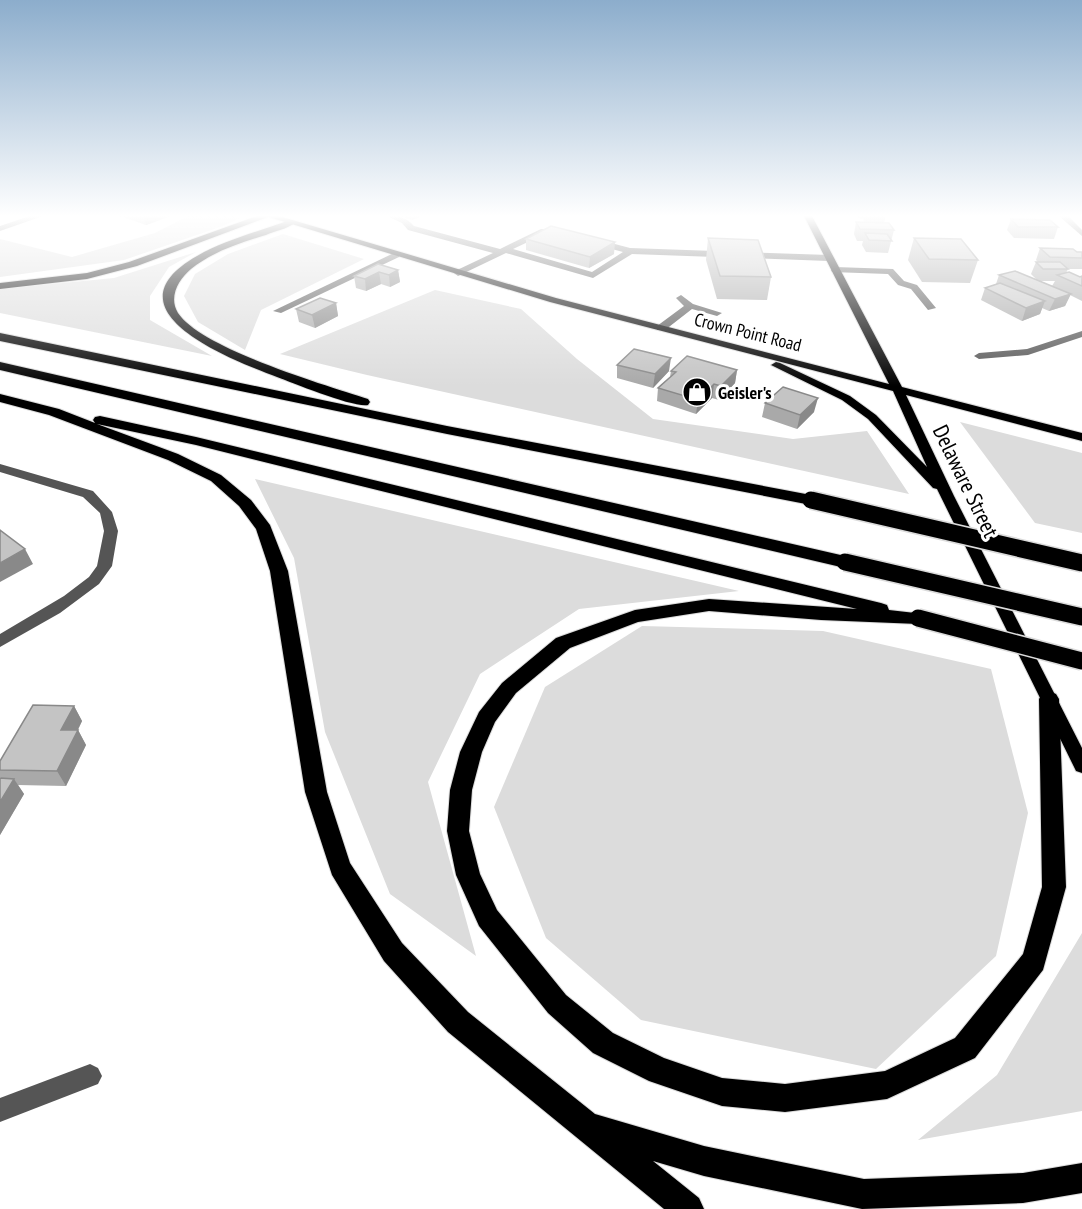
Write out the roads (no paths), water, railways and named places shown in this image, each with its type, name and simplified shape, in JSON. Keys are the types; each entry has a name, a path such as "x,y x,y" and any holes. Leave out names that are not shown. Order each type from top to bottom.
{"highway":[{"path":"0,286 101,272"},
{"path":"181,272 170,289 168,302 174,317 193,333 280,374 447,430"},
{"path":"0,337 447,430 811,500 1082,563"},
{"path":"0,366 1082,616"},
{"path":"0,398 54,412 196,441 918,618 1082,662"},
{"path":"54,412 173,457 216,478 245,503 264,529 279,571 316,792 340,867 393,952 458,1022 688,1209"},
{"path":"918,618 821,614 709,605 635,616 563,643 509,688 486,718 471,752 461,790 458,831 468,875 488,918 557,1004 603,1043 659,1071 722,1092 784,1098 887,1085 965,1048 1034,961 1054,887 1049,699"},
{"path":"587,1127 704,1161 864,1194 1023,1188 1082,1178"}],"main road":[{"name":"Delaware Street","path":"836,272 897,388 947,496 1082,766"},
{"name":"Crown Point Road","path":"458,273 1082,437"},
{"path":"729,345 846,398 880,425 947,496"}],"street":[{"path":"278,311 359,272"},
{"path":"891,272 901,283 914,287 931,308"},
{"path":"681,298 690,306 717,313"},
{"path":"661,328 690,306"},
{"path":"979,357 1028,352 1082,334"},
{"path":"0,468 88,494 111,518 112,537 103,571 79,592 0,641"},
{"path":"0,1110 90,1076"}],"place":[{"name":"Geisler's","path":"697,392"}]}
